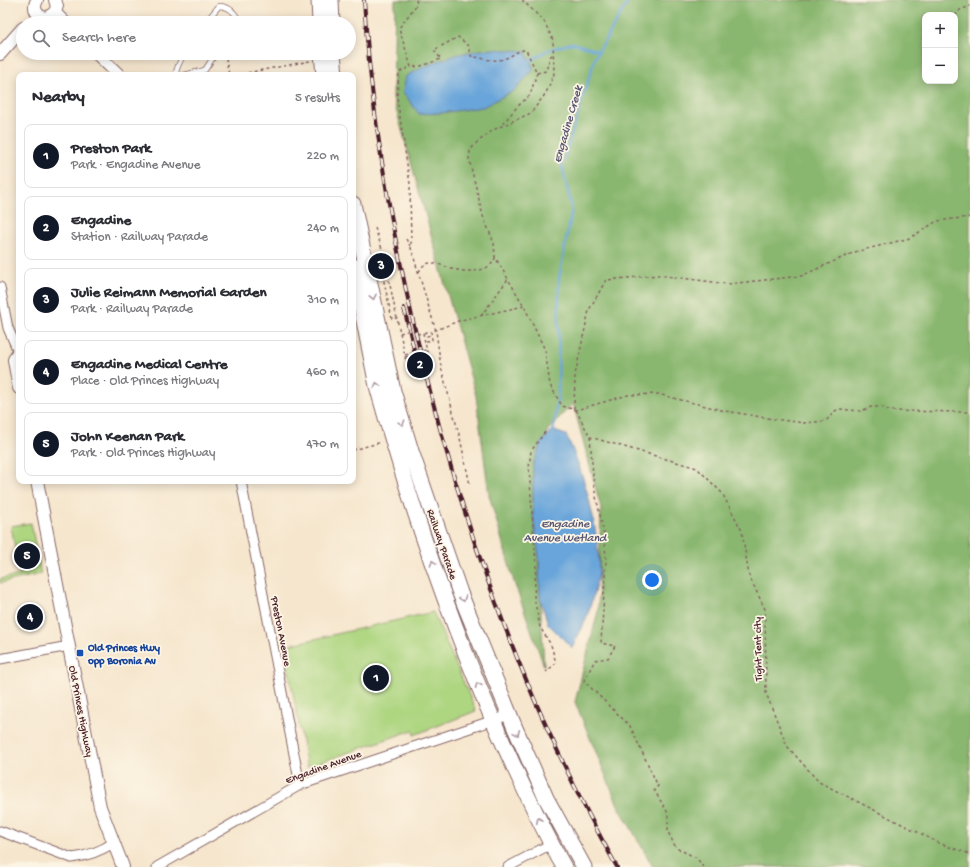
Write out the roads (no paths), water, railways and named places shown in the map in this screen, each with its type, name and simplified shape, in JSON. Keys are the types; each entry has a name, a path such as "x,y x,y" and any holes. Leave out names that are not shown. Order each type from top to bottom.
{"highway":[{"path":"319,0 320,16"},
{"path":"331,0 332,16"},
{"path":"317,60 323,72"},
{"path":"334,60 335,72"},
{"name":"Railway Parade","path":"356,218 393,391 401,420 460,593 509,715 546,798 584,867"},
{"name":"Railway Parade","path":"356,285 377,386 395,450 456,631 493,720 551,844 564,867"}],"street":[{"path":"37,0 35,5 37,13 41,16"},
{"path":"51,16 55,14 57,6 55,0"},
{"path":"34,16 37,13"},
{"path":"0,54 16,36"},
{"path":"103,60 116,72"},
{"path":"0,287 8,328 16,346"},
{"path":"16,355 14,360 16,371"},
{"name":"Old Princes Highway","path":"38,484 100,807 123,867"},
{"name":"Preston Avenue","path":"242,484 300,785"},
{"path":"0,659 69,646"},
{"name":"Engadine Avenue","path":"157,867 300,785 509,715"},
{"path":"0,831 72,858 82,857 97,852 113,843"},
{"path":"508,867 551,844"}],"lane":[{"path":"211,16 219,6 229,8 237,16"},
{"path":"177,72 181,60"},
{"path":"197,72 205,70 211,60"}],"water":[{"path":"492,49 525,51 534,69 515,90 483,107 441,113 419,114 403,92 406,76 416,71 437,61 458,54"},
{"name":"Engadine Avenue Wetland","path":"552,430 566,435 579,465 593,519 598,555 599,573 593,598 586,619 572,648 548,624 540,599 539,558 533,516 533,464 541,443"}],"waterway":[{"name":"Engadine Creek","path":"553,433 558,394 559,278 572,209 562,165 595,58 629,0"},
{"path":"530,61 548,50 572,43 599,51"}],"railway":[{"path":"364,0 371,84 390,210 416,334 452,472 498,608 524,674 552,740 583,804 617,867"},
{"path":"404,308 420,374"}],"place":[{"name":"Julie Reimann Memorial Garden","path":"381,266"},
{"name":"Engadine","path":"420,365"},
{"name":"John Keenan Park","path":"27,556"},
{"name":"Engadine Medical Centre","path":"30,617"},
{"name":"Old Princes Hwy opp Boronia Av","path":"80,653"},
{"name":"Preston Park","path":"376,678"}]}
